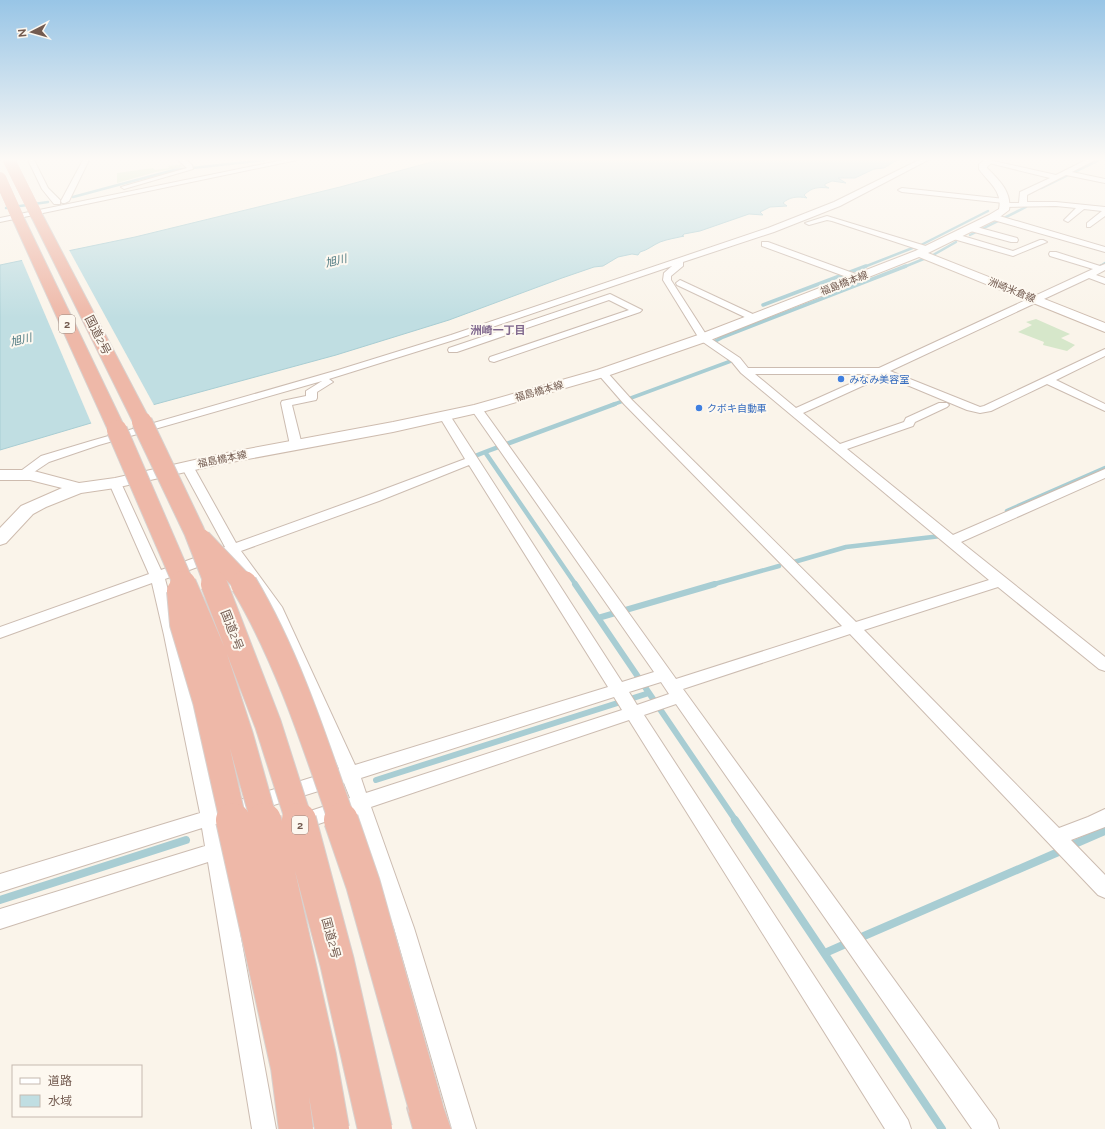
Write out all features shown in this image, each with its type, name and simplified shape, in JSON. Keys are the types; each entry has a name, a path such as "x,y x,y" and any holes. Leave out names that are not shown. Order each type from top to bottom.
{"highway":[{"name":"国道2号","path":"36,213 142,422 194,531 268,724 306,843 337,962 375,1129"},
{"name":"国道2号","path":"6,217 117,430 168,574 214,656 240,736 274,854 319,1056 332,1129"},
{"path":"194,531 243,582 255,602 278,649 320,757 363,884 429,1118"},
{"path":"168,574 206,701 288,1067 296,1129"}],"main road":[{"name":"福島橋本線","path":"0,539 27,510 40,503 78,488 115,483 187,466 477,409 709,342 754,318 851,275 923,251 953,236 976,230 999,218 1002,213"},
{"name":"洲崎米倉線","path":"923,251 1105,328"},
{"path":"0,475 24,473 43,476 78,488"}],"street":[{"path":"6,217 22,213"},
{"path":"6,217 28,213"},
{"path":"24,473 45,459 95,443 342,372 454,337 771,230 815,213"},
{"path":"1068,220 1076,213"},
{"path":"1090,225 1103,213"},
{"path":"771,230 826,218 833,219 923,251"},
{"path":"999,218 1105,250"},
{"path":"976,230 1014,240"},
{"path":"953,236 1013,254 1043,242"},
{"path":"765,244 851,275"},
{"path":"1053,254 1099,268"},
{"path":"686,259 667,275 667,280 709,342 736,360 745,371 1000,581 1102,658"},
{"path":"795,412 876,376 881,371 1089,275 1099,268"},
{"path":"1089,275 1105,281"},
{"path":"680,283 754,318"},
{"path":"453,350 610,297 637,310 494,359"},
{"path":"454,337 469,337 530,324 558,338"},
{"path":"745,371 881,371 971,408 980,410 987,409 1105,352"},
{"path":"296,445 286,403 312,398 311,392 342,372"},
{"path":"602,372 627,400 852,627 1105,890"},
{"path":"1048,380 1105,408"},
{"path":"839,448 909,424 910,420 943,405"},
{"path":"477,409 987,1129"},
{"path":"445,416 470,459 632,696 899,1129"},
{"path":"0,633 168,574 374,498 470,459"},
{"path":"187,466 233,550 275,607 350,773 404,928 464,1129"},
{"path":"951,541 1105,473"},
{"path":"115,483 168,574 172,635 210,817 264,1129"},
{"path":"0,883 350,773 672,686 852,627 1000,581"},
{"path":"0,919 216,851 360,803 632,696 662,703 672,686"},
{"path":"1061,845 1105,817"}],"green space":[{"path":"1036,319 1070,334 1061,338 1075,345 1067,351 1043,345 1044,342 1018,332 1032,325 1026,322"}],"water":[{"name":"旭川","path":"235,213 761,213 763,215 749,214 700,231 684,234 682,236 684,236 657,243 640,252 638,255 632,254 618,257 603,266 594,267 562,278 449,320 336,355 145,407 0,450 0,265 135,237"}],"pier":[{"path":"68,248 155,407 92,425 21,258"}],"waterway":[{"path":"921,245 985,213"},
{"path":"970,235 1015,213"},
{"path":"933,255 956,242"},
{"path":"864,267 915,247"},
{"path":"904,267 926,258"},
{"path":"1099,267 1105,263"},
{"path":"763,305 866,266"},
{"path":"710,344 723,337 906,266"},
{"path":"1095,269 1099,267"},
{"path":"612,405 731,361 728,358"},
{"path":"485,452 615,404"},
{"path":"470,458 485,452"},
{"path":"485,452 576,585"},
{"path":"1007,511 1105,468"},
{"path":"794,562 846,547 941,536"},
{"path":"711,585 779,566"},
{"path":"575,584 598,618"},
{"path":"598,618 715,584"},
{"path":"598,618 649,693"},
{"path":"376,780 649,693"},
{"path":"649,693 736,821"},
{"path":"735,820 942,1129"},
{"path":"1070,846 1105,831"},
{"path":"0,900 186,840"},
{"path":"857,939 1063,850"},
{"path":"825,953 850,942"}],"place":[{"name":"みなみ美容室","path":"841,379"},
{"name":"クボキ自動車","path":"699,408"}],"district":[{"name":"洲崎一丁目","path":"498,330"}]}
